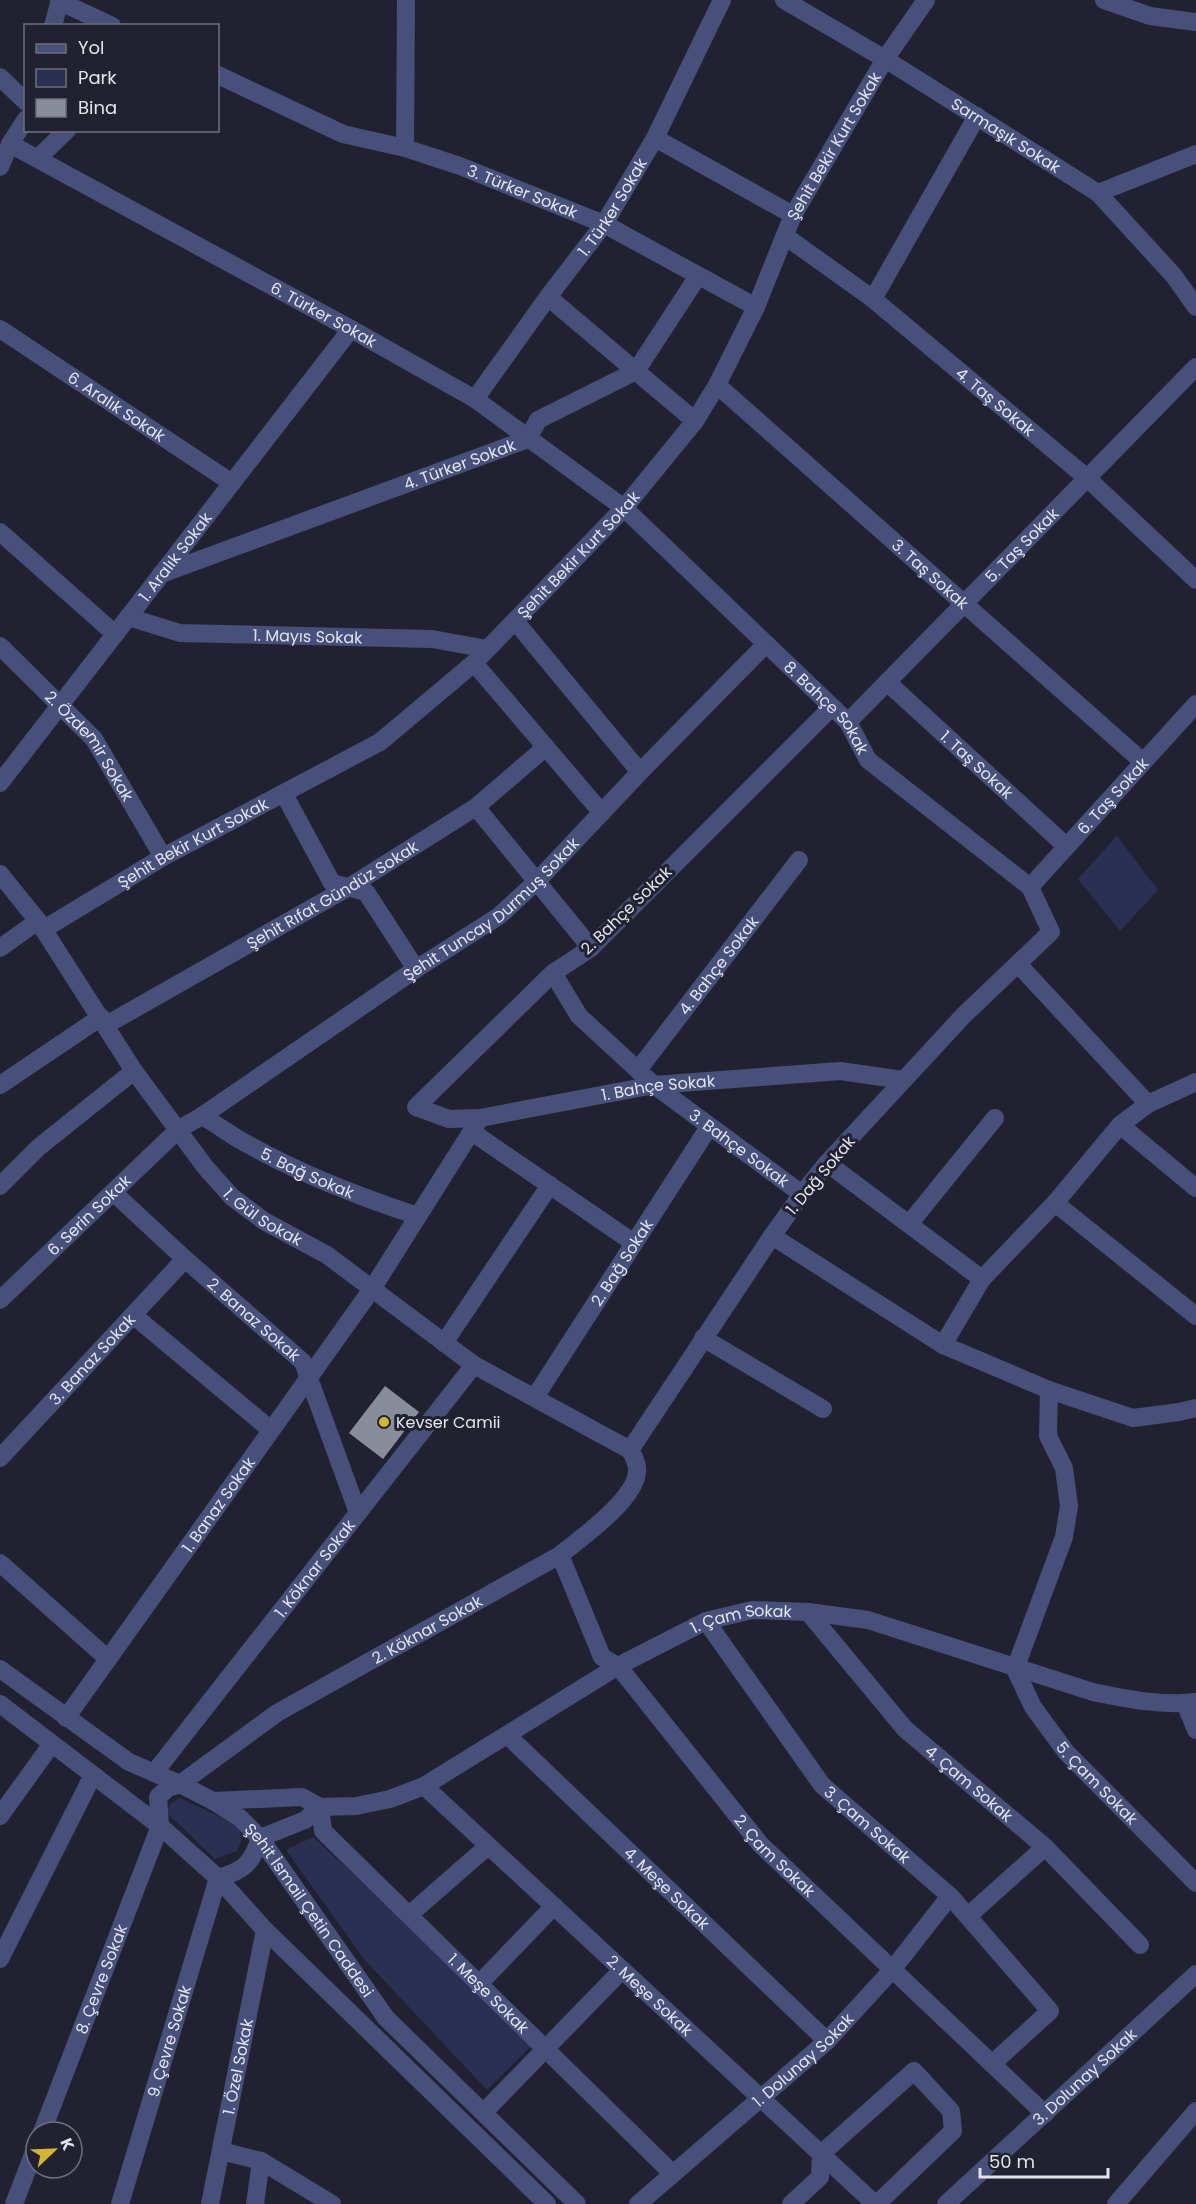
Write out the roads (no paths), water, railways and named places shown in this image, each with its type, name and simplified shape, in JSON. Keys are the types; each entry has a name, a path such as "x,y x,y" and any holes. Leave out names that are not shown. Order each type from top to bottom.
{"street":[{"path":"54,24 60,0 108,24"},
{"path":"405,148 406,0"},
{"name":"1. Türker Sokak","path":"475,399 604,224 655,138 722,0"},
{"name":"Sarmaşık Sokak","path":"783,0 885,59 1098,193 1174,276 1196,307"},
{"name":"Şehit Bekir Kurt Sokak","path":"0,948 163,857 380,742 474,663 624,508 695,422 717,386 756,307 794,215 885,59 926,0"},
{"path":"1104,0 1146,8 1196,22"},
{"name":"3. Türker Sokak","path":"219,75 343,134 405,148 460,166 604,224 756,307"},
{"path":"0,77 24,100"},
{"path":"873,299 977,116"},
{"path":"0,167 10,144 24,122"},
{"path":"38,158 65,132"},
{"path":"655,138 794,215"},
{"name":"6. Türker Sokak","path":"10,144 475,399 624,508"},
{"path":"1098,193 1196,154"},
{"name":"4. Taş Sokak","path":"785,236 873,299 1087,478 1196,580"},
{"path":"636,371 698,276"},
{"path":"548,297 695,422"},
{"name":"6. Aralık Sokak","path":"0,329 232,483"},
{"name":"1. Aralık Sokak","path":"0,783 351,329"},
{"name":"5. Taş Sokak","path":"848,722 1196,368"},
{"name":"4. Türker Sokak","path":"161,574 528,439 538,420 636,371"},
{"name":"3. Taş Sokak","path":"717,386 1143,762"},
{"name":"8. Bahçe Sokak","path":"624,508 848,722 868,760 1030,887 1051,932"},
{"path":"0,532 115,634"},
{"name":"1. Mayıs Sokak","path":"128,617 180,633 432,639 487,649"},
{"path":"515,621 640,772"},
{"name":"Şehit Tuncay Durmuş Sokak","path":"179,1130 416,969 499,916 537,881 766,644"},
{"name":"2. Özdemir Sokak","path":"0,646 94,739 163,857"},
{"path":"474,663 602,813"},
{"name":"1. Taş Sokak","path":"887,682 1066,846"},
{"name":"6. Taş Sokak","path":"1030,887 1196,704"},
{"name":"2. Bahçe Sokak","path":"416,1107 553,973 591,948 832,707"},
{"name":"Şehit Rıfat Gündüz Sokak","path":"0,1085 104,1021 349,887 476,807 546,747"},
{"path":"284,794 332,883 366,892 416,969"},
{"path":"476,807 591,948"},
{"name":"4. Bahçe Sokak","path":"638,1070 800,860"},
{"name":"1. Gül Sokak","path":"0,874 41,925 134,1071 232,1197 264,1221 327,1255 474,1365 630,1450"},
{"name":"1. Dağ Sokak","path":"630,1450 772,1236 827,1163 964,1015 1051,932"},
{"path":"1018,964 1148,1104"},
{"name":"3. Bahçe Sokak","path":"553,973 579,1016 654,1085 802,1194"},
{"path":"0,1186 39,1147 134,1071"},
{"name":"1. Bahçe Sokak","path":"416,1107 449,1119 476,1125 654,1085 840,1071 903,1080"},
{"path":"944,1345 982,1278 1055,1203 1120,1125 1148,1104 1196,1082"},
{"name":"5. Bağ Sokak","path":"202,1116 246,1144 295,1169 361,1197 418,1216"},
{"path":"909,1224 995,1118"},
{"path":"476,1125 549,1185 634,1243"},
{"name":"1. Banaz Sokak","path":"66,1718 372,1289 476,1125"},
{"path":"1120,1125 1196,1188"},
{"name":"2. Bağ Sokak","path":"535,1397 709,1127"},
{"name":"6. Serin Sokak","path":"0,1300 179,1130"},
{"path":"827,1163 982,1278"},
{"path":"444,1343 549,1185"},
{"name":"2. Banaz Sokak","path":"113,1192 185,1259 303,1362 357,1513"},
{"path":"1055,1203 1196,1316"},
{"path":"772,1236 944,1345 1049,1389 1133,1418 1196,1408"},
{"name":"3. Banaz Sokak","path":"0,1458 185,1259"},
{"path":"133,1315 271,1430"},
{"path":"703,1338 823,1409"},
{"name":"1. Köknar Sokak","path":"154,1773 474,1365"},
{"path":"1016,1669 1064,1536 1069,1506 1064,1468 1048,1436 1049,1389"},
{"name":"2. Köknar Sokak","path":"160,1826 158,1797 168,1788 180,1784 277,1713 560,1555 601,1521 623,1499 634,1483 637,1472 636,1462 630,1450"},
{"name":"2. Çam Sokak","path":"560,1555 602,1657 618,1666 760,1844 1045,2114"},
{"path":"0,1563 108,1659"},
{"name":"1. Çam Sokak","path":"320,1807 356,1806 390,1799 424,1786 618,1666 706,1621 752,1610 808,1612 868,1620 1093,1692 1129,1699 1191,1702"},
{"name":"4. Çam Sokak","path":"808,1612 905,1729 1045,1847 1140,1945"},
{"name":"3. Çam Sokak","path":"706,1621 822,1785 950,1896 1050,2011 992,2064"},
{"name":"Şehit İsmail Çetin Caddesi","path":"0,1669 129,1762 180,1784 240,1818 260,1838 386,2018 577,2204"},
{"name":"5. Çam Sokak","path":"1016,1669 1033,1707 1066,1752 1196,1883"},
{"path":"1191,1702 1196,1730"},
{"name":"Şehit İsmail Çetin Caddesi","path":"0,1704 160,1826 218,1878 265,1930 547,2204"},
{"name":"4. Meşe Sokak","path":"508,1736 827,2041"},
{"path":"0,1816 51,1745"},
{"path":"0,1959 93,1775"},
{"name":"2. Meşe Sokak","path":"424,1786 876,2204"},
{"path":"213,1801 302,1797 320,1807 305,1820 260,1838 255,1854 246,1866 233,1874 218,1878"},
{"name":"1. Meşe Sokak","path":"320,1807 323,1831 672,2173"},
{"name":"8. Çevre Sokak","path":"47,2120 160,1826"},
{"path":"409,1916 488,1846"},
{"path":"968,1916 1045,1847"},
{"name":"9. Çevre Sokak","path":"120,2204 218,1878"},
{"name":"1. Dolunay Sokak","path":"638,2204 827,2041 892,1970 950,1896"},
{"path":"479,1984 554,1906"},
{"name":"1. Özel Sokak","path":"210,2204 265,1930"},
{"path":"483,2112 622,1970"},
{"name":"3. Dolunay Sokak","path":"945,2204 1196,1974"},
{"path":"791,2204 820,2177 821,2154 914,2071 951,2111 953,2131 876,2204"},
{"path":"1116,2204 1196,2111"},
{"path":"221,2151 261,2161 332,2204"},
{"path":"255,2204 261,2161"},
{"path":"14,2204 24,2178"}],"place":[{"name":"Kevser Camii","path":"384,1422"}]}
